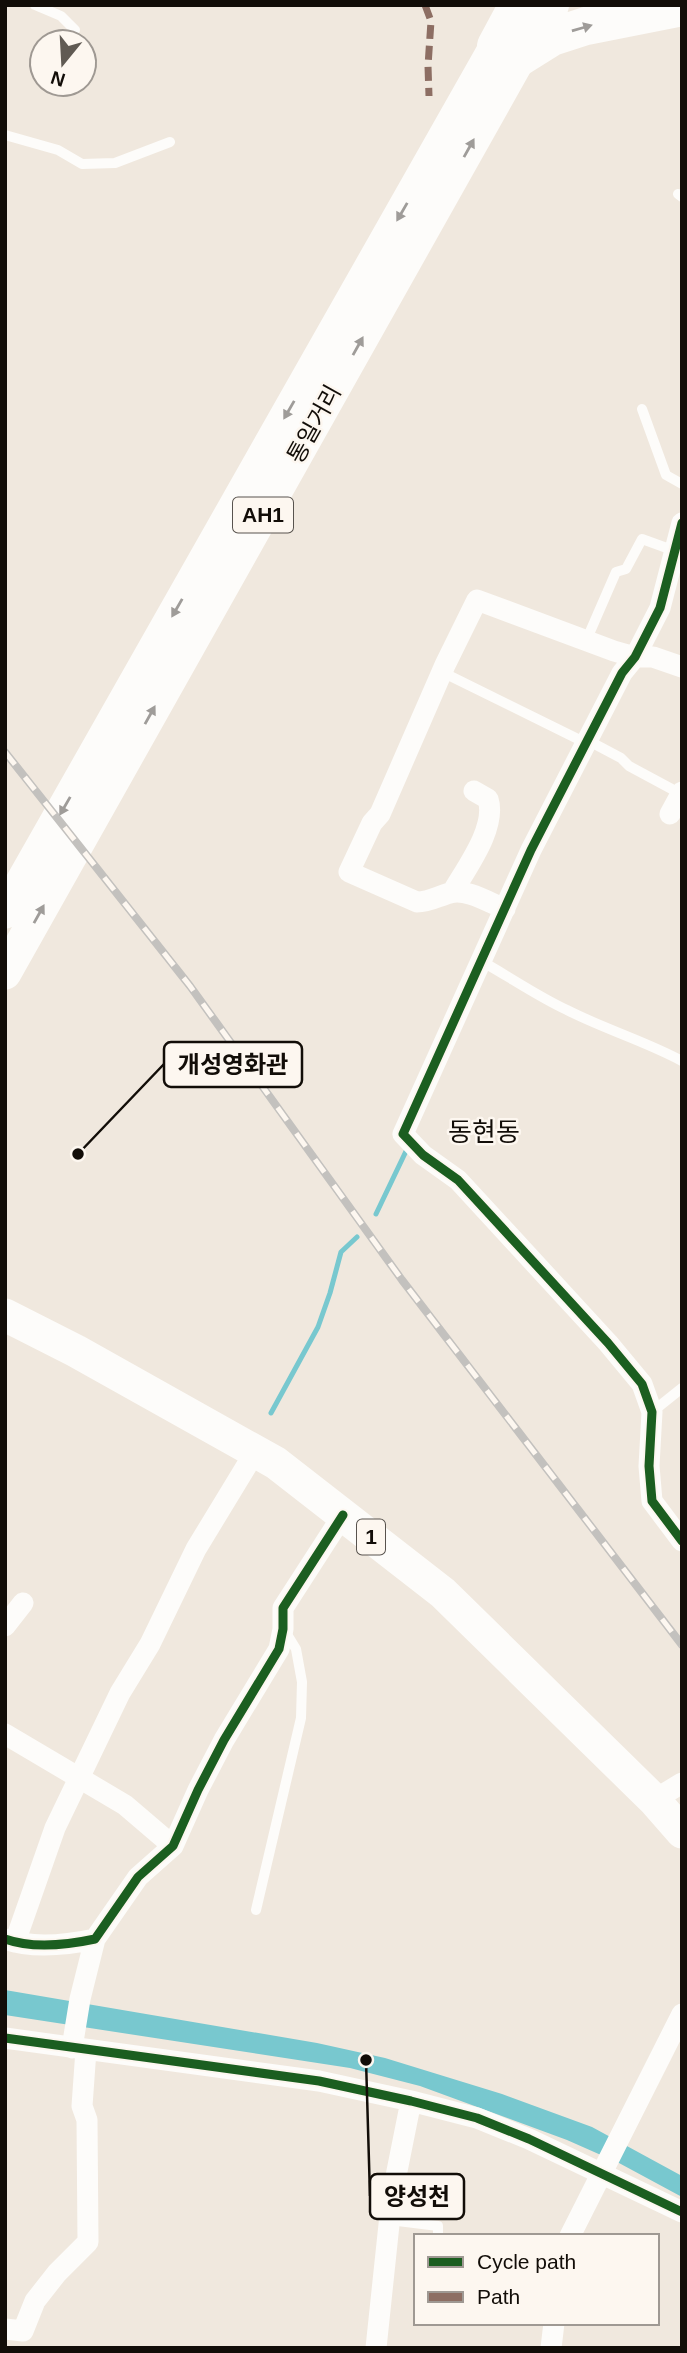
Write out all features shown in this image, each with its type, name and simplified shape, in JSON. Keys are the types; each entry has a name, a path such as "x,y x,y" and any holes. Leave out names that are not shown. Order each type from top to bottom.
{"highway":[{"path":"500,5 508,52"},
{"name":"AH1","path":"508,52 518,5"},
{"path":"508,52 550,5"},
{"name":"AH1","path":"508,52 586,26 682,7"}],"main road":[{"name":"통일거리","path":"5,912 508,52"},
{"name":"통일거리","path":"5,973 508,52"},
{"name":"1","path":"5,1315 76,1351 276,1463 443,1593 668,1791 682,1832"}],"street":[{"path":"682,523 660,608 642,657 622,673 591,743 531,850 485,963 403,1134 458,1180 608,1343 642,1384 652,1412 649,1466 652,1501 682,1541"},
{"path":"505,909 453,891 426,902 417,902 349,872 372,822 380,814 442,672 477,600 586,640 682,667"},
{"path":"453,891 485,833 491,814 488,799 474,791"},
{"path":"670,814 681,793"},
{"path":"95,1939 70,1944 10,1941 55,1828 120,1693 150,1644 196,1549 255,1452"},
{"path":"5,2329 23,2331 34,2301 88,2242 87,2120 82,2106 77,2046 80,1999 95,1939 138,1877 173,1846 224,1740 279,1649 283,1608 343,1515"},
{"path":"5,1626 23,1603"},
{"path":"5,1734 125,1805 173,1846"},
{"path":"571,2234 682,2014"},
{"path":"5,2038 319,2081 411,2101 477,2118 604,2169 682,2212"},
{"path":"376,2348 392,2196 411,2101"},
{"path":"551,2348 554,2325"}],"lane":[{"path":"35,5 61,16 73,28"},
{"path":"5,135 58,150 82,164 115,163 170,142"},
{"path":"642,409 666,475 682,484"},
{"path":"586,640 616,572 626,569 642,539 675,551"},
{"path":"442,672 621,758 629,766 681,793"},
{"path":"485,963 564,1009 600,1026 652,1045 682,1061"},
{"path":"652,1412 682,1388"},
{"path":"256,1910 301,1718 302,1682 296,1649 283,1629"},
{"path":"390,2220 438,2226 438,2234"}],"water":[{"path":"5,1990 317,2043 385,2058 502,2094 592,2127 682,2176 682,2197 619,2163 567,2140 420,2086 350,2068 5,2015"}],"waterway":[{"path":"376,1214 408,1147"},
{"path":"271,1413 318,1327 341,1252 357,1237"}],"railway":[{"path":"5,752 190,986 402,1280 682,1645"}],"marked path":[{"path":"425,5 431,21 429,96"}],"cycle path":[{"path":"682,523 660,608 635,657 622,673 531,850 403,1134 423,1155 458,1180 608,1343 642,1384 652,1412 649,1466 652,1501 682,1541"},
{"path":"5,1939 50,1945 95,1939 138,1877 173,1846 224,1740 279,1649 283,1608 343,1515"},
{"path":"5,2038 319,2081 411,2101 477,2118 529,2139 682,2212"}],"place":[{"name":"개성영화관","path":"78,1154"},
{"name":"양성천","path":"366,2060"}],"district":[{"name":"동현동","path":"484,1132"}]}
